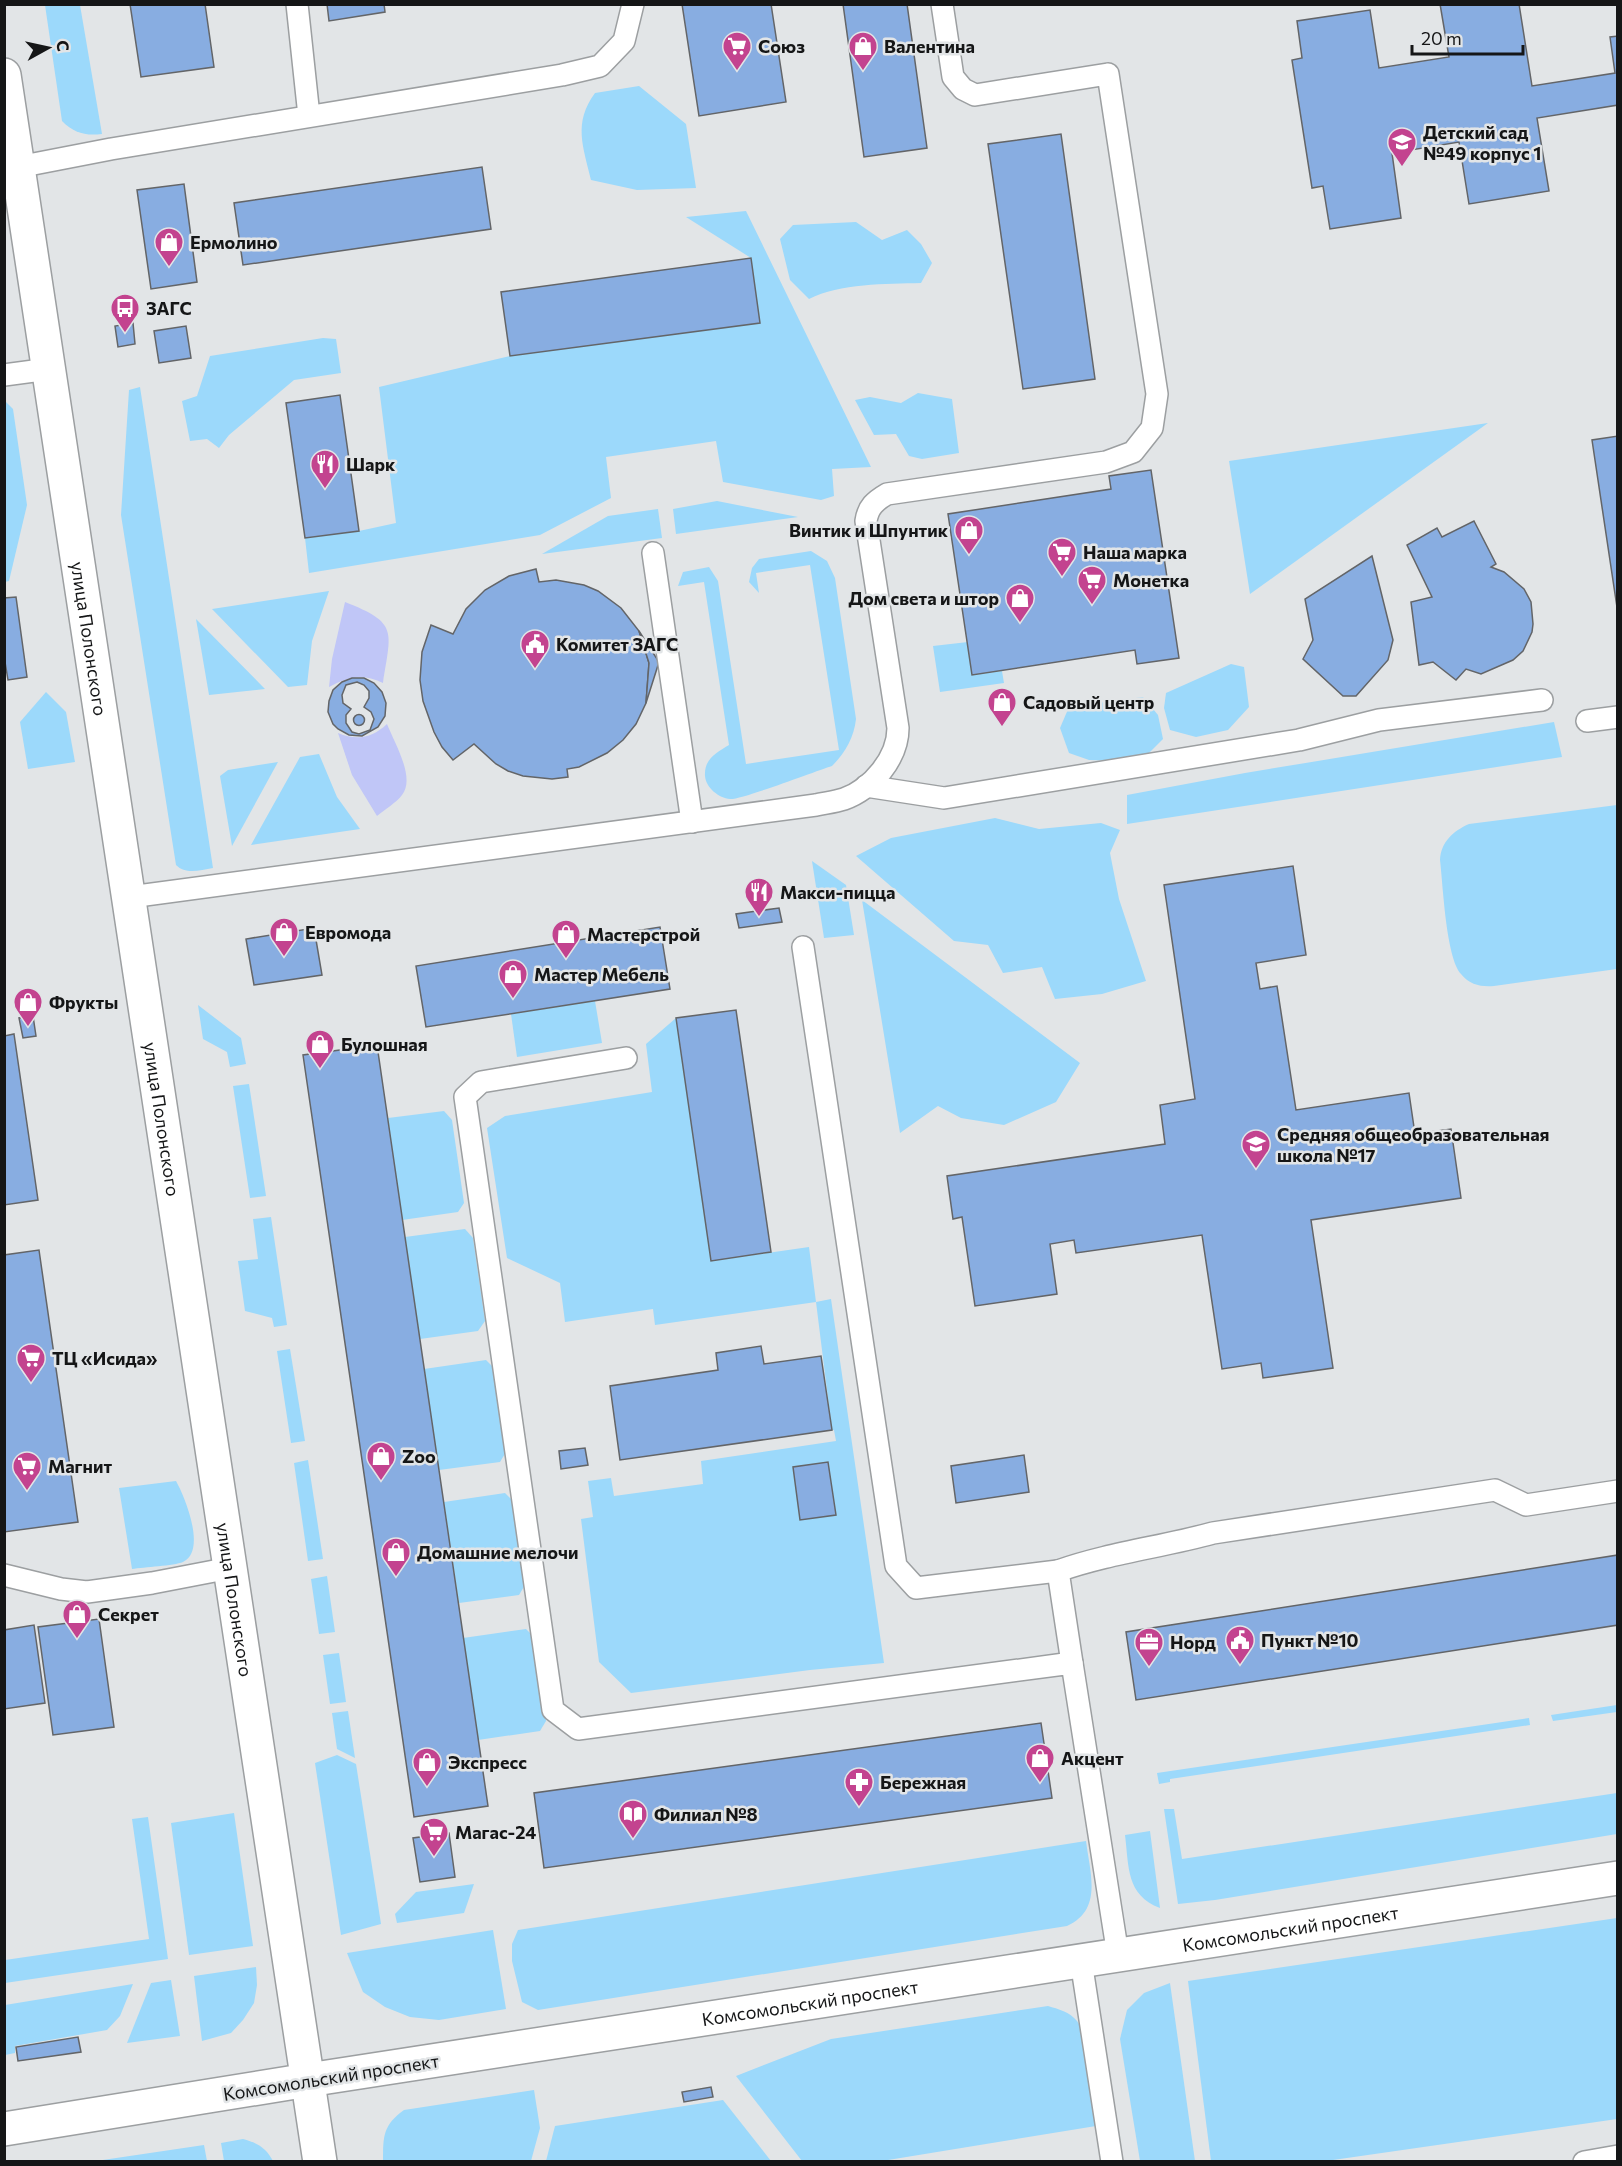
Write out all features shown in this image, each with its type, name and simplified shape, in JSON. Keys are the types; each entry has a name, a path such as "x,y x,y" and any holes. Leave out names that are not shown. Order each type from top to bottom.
{"main road":[{"name":"улица Полонского","path":"4,75 320,2162"},
{"name":"Комсомольский проспект","path":"4,2129 1617,1878"}],"lane":[{"path":"297,4 309,116"},
{"path":"18,166 562,75 600,66 624,41 633,4"},
{"path":"130,897 816,805 845,798 866,786 884,768 896,749 898,738 866,521 868,511 877,500 887,494 1106,462 1133,452 1152,428 1157,394 1108,74 975,94 963,89 953,77 942,4"},
{"path":"4,375 49,369"},
{"path":"653,553 692,822"},
{"path":"866,786 944,798 1299,740 1379,720 1542,700"},
{"path":"1587,721 1617,717"},
{"path":"803,947 896,1566 916,1588 1058,1571 1090,1560 1213,1533 1495,1490 1526,1505 1617,1491"},
{"path":"626,1058 481,1082 465,1097 553,1710 578,1729 1072,1663"},
{"path":"4,1575 87,1592 152,1583 230,1568"},
{"path":"1058,1571 1119,1955"},
{"path":"1081,1961 1112,2162"},
{"path":"1584,2162 1617,2156"}],"shaded area":[{"path":"45,5 80,5 102,134 80,133 62,121"},
{"path":"639,86 686,124 696,188 637,190 591,180 582,135 584,114 588,104 595,93"},
{"path":"746,211 871,467 832,469 834,496 821,500 723,482 716,441 606,457 611,498 540,535 309,573 305,538 359,531 396,523 379,387 510,356 759,323 751,258 686,217"},
{"path":"856,222 882,240 907,230 921,244 932,263 921,283 849,287 809,299 790,280 780,239 793,225"},
{"path":"323,338 336,339 341,373 294,380 229,435 219,448 207,439 190,441 182,401 197,396 210,356"},
{"path":"140,387 213,868 198,871 184,870 176,865 121,515 129,390"},
{"path":"918,393 952,399 959,453 922,459 909,456 896,434 874,435 855,400 870,397 901,403"},
{"path":"5,401 13,409 27,505 9,581 5,582"},
{"path":"1488,423 1250,594 1229,461"},
{"path":"717,501 798,517 676,534 673,509"},
{"path":"658,509 662,538 542,554 608,516"},
{"path":"811,551 827,561 835,578 856,719 851,739 832,766 748,795 726,798 710,788 705,776 706,765 709,761 729,745 704,582 678,586 683,572 709,567 718,581 746,764 839,750 810,565 756,573 759,593 749,582 752,568 759,559"},
{"path":"329,591 312,641 307,685 288,687 212,609"},
{"path":"345,602 375,616 383,623 387,631 389,640 383,683 362,677 342,681 329,687 332,659"},
{"path":"196,619 265,689 209,695"},
{"path":"968,642 972,675 1002,671 1004,683 940,692 933,646"},
{"path":"1231,664 1244,667 1249,707 1228,730 1196,737 1170,730 1164,708 1166,693"},
{"path":"46,692 66,712 75,762 28,769 20,722"},
{"path":"1143,697 1158,715 1163,739 1146,756 1121,761 1089,760 1069,753 1060,728 1069,707"},
{"path":"1554,722 1562,757 1127,824 1127,795 1245,773"},
{"path":"387,724 407,779 406,788 400,798 377,816 352,775 338,733 352,737 364,737"},
{"path":"319,754 337,797 360,829 251,845 300,757"},
{"path":"278,762 232,846 220,776 228,770"},
{"path":"1617,805 1617,969 1494,986 1476,984 1464,978 1452,953 1444,903 1440,860 1445,843 1449,838 1469,824"},
{"path":"995,818 1039,829 1101,823 1120,830 1110,853 1119,899 1146,981 1102,994 1055,999 1042,967 1003,973 988,945 954,941 856,856 891,838"},
{"path":"812,861 846,885 854,935 824,938"},
{"path":"862,900 1080,1063 1056,1102 1004,1125 961,1118 938,1106 900,1133"},
{"path":"595,1001 602,1043 517,1057 511,1014"},
{"path":"198,1005 241,1038 246,1064 230,1067 227,1052 203,1039"},
{"path":"676,1018 711,1261 809,1247 816,1302 655,1325 653,1309 565,1322 560,1283 507,1258 487,1128 505,1116 652,1092 646,1044"},
{"path":"249,1084 266,1196 250,1198 233,1086"},
{"path":"444,1111 452,1120 464,1203 458,1212 402,1220 388,1118"},
{"path":"271,1217 287,1325 274,1327 272,1318 245,1311 238,1261 258,1259 253,1219"},
{"path":"465,1229 473,1238 485,1321 478,1331 420,1339 405,1237"},
{"path":"831,1299 884,1663 631,1693 599,1662 581,1519 593,1517 588,1481 611,1478 614,1496 703,1484 701,1461 836,1441 834,1430 832,1430 816,1302","holes":["828,1462 836,1515 793,1467"]},
{"path":"290,1349 305,1441 291,1443 277,1351"},
{"path":"486,1360 495,1369 506,1452 500,1462 439,1470 424,1369"},
{"path":"308,1460 323,1559 308,1561 294,1463"},
{"path":"176,1481 192,1523 194,1536 190,1556 179,1563 132,1569 119,1488"},
{"path":"505,1493 514,1502 525,1585 519,1595 459,1603 444,1502"},
{"path":"327,1576 335,1632 319,1634 311,1579"},
{"path":"526,1629 535,1638 546,1721 540,1731 478,1740 463,1638"},
{"path":"339,1653 346,1702 330,1704 323,1655"},
{"path":"1617,1705 1617,1712 1553,1721 1551,1715"},
{"path":"348,1711 355,1758 337,1749 332,1713"},
{"path":"1529,1718 1530,1725 1170,1779 1170,1782 1159,1784 1157,1773"},
{"path":"337,1755 356,1764 381,1924 341,1935 315,1763"},
{"path":"1617,1793 1617,1834 1215,1900 1178,1904 1164,1809 1174,1809 1182,1859"},
{"path":"234,1813 253,1946 189,1955 171,1823"},
{"path":"148,1817 168,1959 5,1983 5,1960 149,1939 132,1819"},
{"path":"1150,1831 1160,1908 1141,1896 1135,1888 1127,1858 1125,1835"},
{"path":"1086,1841 1092,1889 1090,1901 1078,1919 1067,1926 538,2010 522,2002 512,1961 512,1944 518,1930"},
{"path":"474,1884 464,1913 397,1923 395,1914 416,1892"},
{"path":"1617,1918 1617,2119 1326,2161 1211,2161 1188,1981"},
{"path":"493,1930 506,2009 439,2020 410,2017 385,2007 363,1992 347,1953"},
{"path":"256,1967 257,1985 254,2003 243,2020 231,2033 202,2041 194,1976"},
{"path":"171,1980 180,2036 127,2043 151,1983"},
{"path":"1170,1983 1195,2161 1140,2161 1120,2039 1127,2010 1144,1993"},
{"path":"133,1984 120,2016 107,2030 15,2046 15,2053 5,2055 5,2005"},
{"path":"1048,2006 1071,2015 1082,2030 1089,2056 1096,2126 882,2161 802,2161 736,2076 831,2039"},
{"path":"534,2090 540,2128 531,2161 383,2161 383,2145 388,2126 404,2110"},
{"path":"723,2100 771,2161 546,2161 555,2126"},
{"path":"243,2139 261,2147 273,2161 224,2161 221,2143"},
{"path":"204,2145 207,2161 96,2161"}],"building":[{"path":"130,4 205,4 214,67 141,77"},
{"path":"327,4 384,4 385,12 329,21"},
{"name":"Союз","path":"682,4 771,4 786,102 699,116"},
{"path":"843,4 907,4 927,148 864,157"},
{"path":"1440,4 1519,4 1532,86 1615,73 1610,37 1618,36 1618,105 1537,118 1549,191 1469,204 1459,142 1392,153 1401,218 1330,229 1323,186 1312,188 1292,60 1302,58 1297,21 1370,10 1379,68 1449,57"},
{"path":"1061,134 1095,379 1023,389 988,144"},
{"path":"482,167 491,229 243,265 234,203"},
{"path":"184,184 197,282 151,289 137,190"},
{"path":"751,258 760,323 510,356 501,292"},
{"path":"133,323 135,344 118,347 115,326"},
{"path":"186,326 191,358 159,363 154,331"},
{"path":"340,395 359,531 305,538 286,403"},
{"path":"1618,436 1618,614 1592,440"},
{"name":"Наша марка","path":"1151,470 1179,658 1137,664 1135,650 972,675 948,514 1111,489 1109,476"},
{"path":"1474,521 1496,564 1491,567 1504,572 1524,589 1531,602 1533,624 1532,632 1523,651 1513,660 1481,674 1466,669 1456,680 1433,662 1419,665 1411,602 1432,597 1407,545 1437,528 1442,537"},
{"path":"1372,556 1393,640 1388,660 1356,696 1343,696 1303,659 1313,640 1305,599"},
{"name":"Комитет ЗАГС","path":"536,569 539,582 556,580 584,585 598,591 621,608 639,631 649,663 646,703 636,724 623,740 607,753 579,767 567,769 568,777 552,779 523,776 508,771 496,764 474,744 453,760 442,747 434,732 423,701 420,680 422,652 431,625 453,634 466,609 485,590 509,576"},
{"path":"16,597 27,677 8,680 4,656 4,598"},
{"path":"639,631 659,662 646,703 649,663"},
{"path":"352,678 364,678 374,683 382,692 386,703 385,716 378,727 362,736 349,735 333,724 328,712 329,701 333,690 342,682","holes":["357,682 369,691 369,698 364,707 371,712 374,719 370,730 359,734 352,732 346,723 346,715 351,709 343,703 342,695 346,685"]},
{"path":"359,715 363,716 363,724 359,725 355,724 354,720 355,716"},
{"path":"1293,866 1306,955 1256,963 1260,989 1277,986 1296,1110 1409,1093 1415,1134 1451,1129 1461,1198 1311,1220 1333,1368 1263,1378 1261,1363 1222,1369 1202,1235 1076,1253 1074,1240 1050,1244 1057,1294 975,1306 962,1217 953,1219 947,1176 1165,1144 1160,1105 1195,1099 1164,885"},
{"name":"Макси-пицца","path":"779,908 782,922 739,928 736,914"},
{"path":"660,927 670,989 426,1027 416,966"},
{"name":"Евромода","path":"314,928 322,975 254,985 246,939"},
{"path":"736,1010 771,1252 711,1261 676,1018"},
{"path":"33,1016 36,1036 23,1038 19,1018"},
{"path":"14,1034 38,1200 4,1205 4,1036"},
{"path":"377,1045 488,1806 414,1817 303,1055"},
{"name":"ТЦ «Исида»","path":"39,1250 78,1522 4,1532 4,1255"},
{"path":"761,1346 764,1364 821,1356 832,1430 620,1460 610,1386 718,1370 716,1353"},
{"path":"585,1448 588,1465 561,1469 559,1451"},
{"path":"1024,1455 1029,1492 956,1503 951,1466"},
{"path":"828,1462 836,1515 800,1520 793,1467"},
{"path":"1618,1555 1618,1625 1136,1700 1126,1632"},
{"path":"99,1619 114,1727 53,1735 38,1627"},
{"path":"34,1625 45,1703 4,1709 4,1630"},
{"path":"1041,1723 1052,1798 544,1868 534,1793"},
{"name":"Магас-24","path":"449,1833 455,1877 420,1882 413,1838"},
{"path":"78,2037 81,2052 18,2061 16,2047"},
{"path":"711,2087 713,2097 684,2102 682,2092"}],"place":[{"name":"Союз","path":"737,72"},
{"name":"Валентина","path":"863,72"},
{"name":"Детский сад №49 корпус 1","path":"1402,168"},
{"name":"Ермолино","path":"169,268"},
{"name":"ЗАГС","path":"125,334"},
{"name":"Шарк","path":"325,490"},
{"name":"Винтик и Шпунтик","path":"969,556"},
{"name":"Наша марка","path":"1062,578"},
{"name":"Монетка","path":"1092,606"},
{"name":"Дом света и штор","path":"1020,624"},
{"name":"Комитет ЗАГС","path":"535,670"},
{"name":"Садовый центр","path":"1002,728"},
{"name":"Макси-пицца","path":"759,918"},
{"name":"Евромода","path":"284,958"},
{"name":"Мастерстрой","path":"566,960"},
{"name":"Мастер Мебель","path":"513,1000"},
{"name":"Фрукты","path":"28,1028"},
{"name":"Булошная","path":"320,1070"},
{"name":"Средняя общеобразовательная школа №17","path":"1256,1170"},
{"name":"ТЦ «Исида»","path":"31,1384"},
{"name":"Zoo","path":"381,1482"},
{"name":"Магнит","path":"27,1492"},
{"name":"Домашние мелочи","path":"396,1578"},
{"name":"Секрет","path":"77,1640"},
{"name":"Пункт №10","path":"1240,1666"},
{"name":"Норд","path":"1149,1668"},
{"name":"Акцент","path":"1040,1784"},
{"name":"Экспресс","path":"427,1788"},
{"name":"Бережная","path":"859,1808"},
{"name":"Филиал №8","path":"633,1840"},
{"name":"Магас-24","path":"434,1858"}]}
